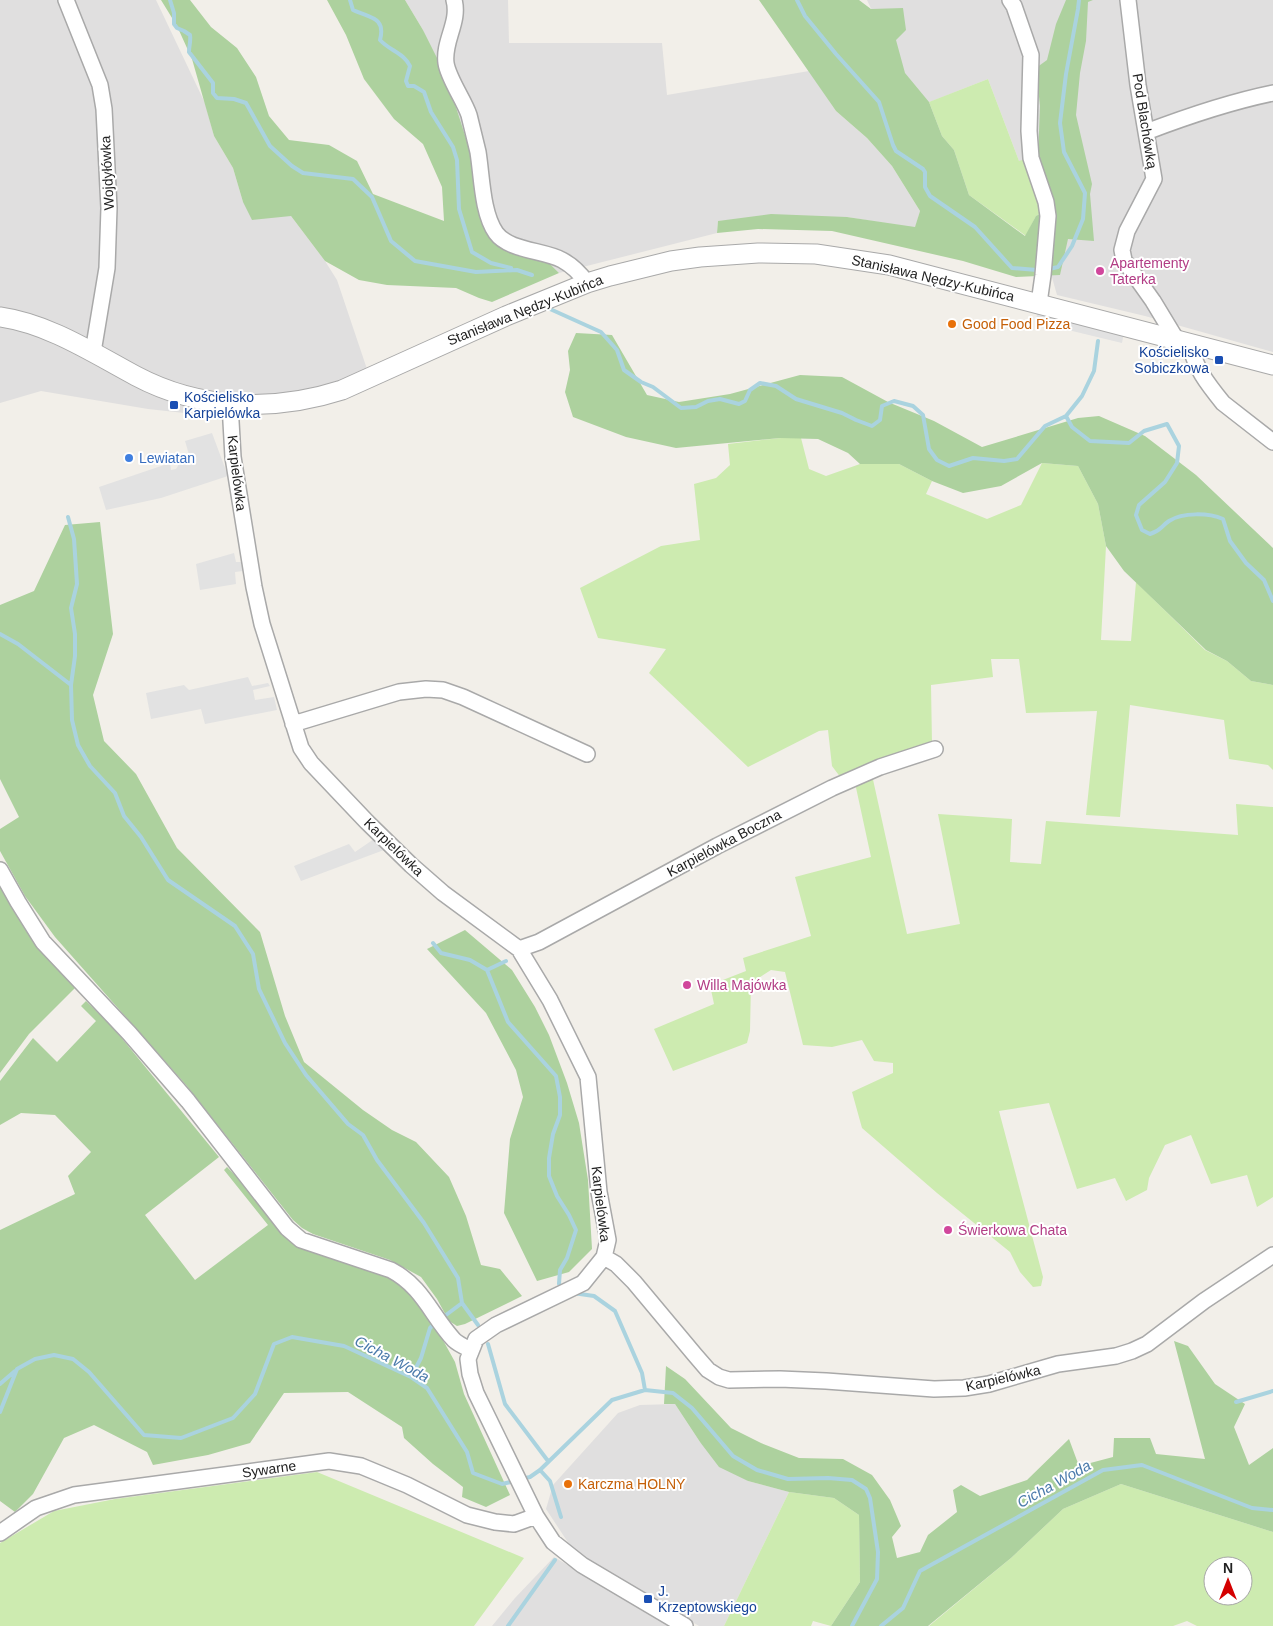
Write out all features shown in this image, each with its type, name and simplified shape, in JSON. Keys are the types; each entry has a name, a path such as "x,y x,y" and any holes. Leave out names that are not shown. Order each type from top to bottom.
{"street":[{"name":"Wojdyłówka","path":"66,0 100,85 104,109 109,208 107,268 93,352"},
{"path":"454,0 456,9 453,27 446,46 446,64 468,114 477,150 489,218 496,234 505,242 561,260 579,271 587,283"},
{"path":"1010,0 1014,6 1031,55 1029,131 1031,158 1046,202 1048,216 1039,303"},
{"name":"Pod Blachówką","path":"1128,0 1138,86 1154,179 1127,231 1122,250 1124,260 1182,341"},
{"path":"1146,132 1202,111 1273,93"},
{"name":"Stanisława Nędzy-Kubińca","path":"0,317 32,325 55,334 158,386 194,397 230,404 279,404 321,397 360,382 557,294 610,276 658,264 700,257 758,253 816,254 889,265 1273,365"},
{"path":"1182,341 1207,384 1223,403 1273,442"},
{"name":"Karpielówka","path":"230,404 233,457 254,587 262,624 301,748 311,763 411,865 519,949 550,1000 588,1077 598,1192 608,1240 604,1257 583,1283 496,1325 476,1339 471,1350"},
{"path":"293,724 399,692 426,689 443,690 463,697 586,754"},
{"name":"Karpielówka Boczna","path":"519,949 539,942 717,846 832,788 880,767 935,749"},
{"path":"0,870 44,942 129,1033 188,1101 287,1228 301,1240 391,1270 402,1276 421,1295 455,1341 471,1350 468,1360 476,1393 511,1468 536,1516 553,1542 582,1565 685,1626"},
{"name":"Karpielówka","path":"604,1257 616,1264 634,1282 708,1370 719,1377 729,1380 780,1378 818,1380 934,1389 964,1388 988,1384 1058,1364 1116,1356 1132,1351 1148,1344 1204,1301 1273,1255"},
{"name":"Sywarne","path":"0,1533 36,1508 74,1495 330,1460 360,1466 467,1514 494,1522 514,1524 536,1516"}],"shaded area":[{"path":"0,0 156,0 205,103 214,136 233,168 243,202 291,216 325,261 337,280 370,378 230,418 148,409 41,391 0,403"},
{"path":"405,0 508,0 509,43 662,43 667,95 809,71 836,111 867,138 892,166 920,211 915,228 847,217 718,221 717,233 559,273 546,260 517,249 486,205 475,185 423,30"},
{"path":"867,0 1273,0 1273,352 1145,316 1057,295 1019,161 988,79 917,107"},
{"path":"1038,311 1124,332 1122,343 1035,322"},
{"path":"212,433 228,476 161,498 106,510 99,487 170,463 171,470 176,469 178,462 190,458 185,441"},
{"path":"234,553 236,562 241,562 243,571 235,572 236,584 200,590 196,564"},
{"path":"248,677 252,686 268,683 270,686 253,690 255,700 274,697 277,710 205,724 201,709 151,719 146,693 184,685 189,690"},
{"path":"374,839 384,850 301,881 294,866 349,844 355,852"},
{"path":"675,1404 700,1442 748,1481 789,1492 724,1626 699,1626 586,1560 571,1547 546,1509 553,1485 618,1413 640,1405"},
{"path":"554,1557 671,1626 492,1626 515,1598"}],"green space":[{"path":"161,0 190,0 211,27 237,48 256,77 269,116 289,140 329,145 357,161 373,194 444,221 442,187 423,144 394,119 364,79 346,35 327,0 405,0 423,30 446,76 470,151 475,185 486,205 517,249 546,260 559,273 492,302 456,288 387,285 359,280 325,261 291,216 252,220 243,202 233,168 214,136 192,59 177,26"},
{"path":"759,0 859,0 871,9 903,8 906,30 896,40 905,73 929,102 942,136 954,150 969,195 1025,236 1036,216 1052,208 1038,158 1040,106 1036,68 1047,60 1056,24 1066,0 1093,0 1088,2 1086,41 1080,73 1076,115 1092,184 1090,194 1094,241 1068,239 1060,275 1016,277 963,261 832,231 758,229 717,233 718,221 771,214 847,217 915,227 920,211 892,166 867,138 836,111"},
{"path":"988,79 1019,161 1028,158 1052,208 1036,216 1026,236 969,195 954,150 942,136 929,102"},
{"path":"576,333 612,335 647,395 679,402 730,394 800,375 842,377 888,402 934,421 982,447 1078,418 1099,416 1145,436 1196,475 1273,548 1273,685 1251,681 1227,661 1206,650 1124,571 1106,546 1098,504 1078,466 1042,463 1001,486 963,493 932,481 899,464 860,464 848,453 818,439 780,438 676,448 626,437 573,417 565,392 570,370 568,351"},
{"path":"780,438 801,438 809,469 826,476 860,464 899,464 932,481 926,494 987,519 1021,505 1042,463 1078,466 1098,504 1106,546 1101,640 1131,641 1136,582 1205,650 1227,661 1251,681 1273,685 1273,770 1268,765 1229,759 1224,720 1130,705 1120,817 1086,815 1097,711 1026,713 1019,659 991,659 993,677 931,685 932,744 841,778 832,766 828,730 819,731 748,767 649,673 666,649 598,638 580,588 661,546 700,540 694,484 716,478 730,465 728,444"},
{"path":"100,522 113,634 93,695 104,741 136,774 177,848 260,932 285,1016 304,1062 363,1110 392,1130 416,1142 449,1177 466,1216 481,1265 500,1269 522,1296 465,1324 457,1326 449,1321 437,1299 421,1277 390,1260 313,1234 302,1228 293,1220 186,1085 55,937 25,896 0,851 0,829 19,817 0,779 0,605 34,591 65,525"},
{"path":"872,775 907,934 960,924 938,814 1012,819 1010,862 1041,864 1046,821 1238,835 1236,804 1273,807 1273,1197 1257,1207 1247,1175 1211,1184 1191,1135 1165,1145 1149,1178 1147,1190 1126,1201 1115,1178 1077,1189 1049,1103 999,1111 1043,1277 1041,1286 1033,1287 1020,1272 1010,1252 937,1193 862,1128 852,1092 893,1073 893,1063 874,1061 862,1040 832,1047 803,1045 785,972 771,970 751,983 750,1031 747,1043 673,1071 654,1029 714,1004 710,985 746,971 743,958 811,936 795,877 871,857 855,783"},
{"path":"0,880 76,987 29,1034 0,1073"},
{"path":"465,930 512,970 535,1007 549,1035 567,1083 579,1123 588,1180 592,1249 569,1272 537,1281 504,1213 510,1139 523,1097 516,1070 486,1013 427,949"},
{"path":"86,1001 111,1025 219,1157 145,1215 195,1280 268,1225 224,1170 227,1167 246,1186 270,1220 287,1238 390,1277 409,1291 433,1322 455,1362 464,1394 510,1495 486,1507 462,1497 463,1487 404,1438 402,1427 348,1392 284,1393 250,1443 208,1455 153,1465 147,1452 94,1425 64,1438 33,1494 15,1512 0,1501 0,1230 75,1194 68,1176 91,1152 55,1115 21,1113 0,1125 0,1081 33,1038 57,1062 96,1021 81,1006"},
{"path":"1174,1341 1188,1346 1215,1384 1245,1404 1234,1427 1249,1465 1273,1448 1273,1532 1121,1484 1063,1509 1011,1558 928,1626 831,1626 860,1582 859,1515 834,1498 789,1492 748,1481 719,1467 675,1404 664,1404 666,1366 685,1379 731,1428 761,1443 799,1458 843,1459 872,1475 890,1500 901,1526 892,1537 897,1558 920,1552 928,1535 957,1512 953,1490 961,1485 980,1496 1027,1480 1069,1439 1079,1466 1113,1457 1114,1438 1150,1438 1156,1454 1205,1459"},
{"path":"317,1472 524,1558 474,1626 0,1626 0,1543 54,1511 115,1499"},
{"path":"1121,1484 1273,1532 1273,1626 1197,1626 1187,1621 1173,1626 929,1626 1011,1558 1063,1509"},
{"path":"789,1492 834,1498 859,1515 860,1582 831,1626 813,1621 811,1626 724,1626"}],"waterway":[{"path":"170,0 174,13 174,24 177,28 190,35 189,52 213,83 213,93 217,98 234,99 246,103 270,146 292,166 303,173 353,179 372,197 391,241 415,261 476,272 517,270 532,275"},
{"path":"350,0 353,10 371,17 379,23 381,27 380,40 401,55 410,66 406,81 408,86 414,86 424,92 431,112 453,147 457,160 459,209 472,252 491,263 511,268"},
{"path":"797,0 805,16 879,102 896,151 923,169 925,172 925,187 930,196 975,227 1012,268 1037,270"},
{"path":"1049,269 1058,267 1072,246 1083,219 1085,193 1064,152 1060,123 1066,74 1079,0"},
{"path":"550,309 601,332 617,350 624,370 641,382 653,387 681,408 696,407 708,401 720,399 739,404 745,401 750,390 760,383 776,386 796,399 842,413 872,426 880,420 882,406 894,401 913,406 923,415 929,449 937,460 949,466 973,458 1004,461 1017,459 1045,426 1066,416 1072,427 1090,441 1129,443 1144,431 1167,424 1179,446 1177,463 1165,482 1139,505 1136,515 1142,530 1150,534 1169,521 1181,516 1203,515 1223,519 1230,541 1246,563 1264,580 1273,601"},
{"path":"1066,416 1082,396 1094,371 1098,341"},
{"path":"68,517 74,539 77,584 71,608 75,634 75,656 71,685"},
{"path":"0,634 18,644 71,685 72,720 78,745 90,766 115,793 124,816 141,837 168,880 235,926 253,954 259,989 285,1043 306,1075 348,1124 363,1135 377,1160 424,1223 458,1278 462,1303 478,1325"},
{"path":"433,943 441,953 470,960 487,970 508,1022 556,1076 560,1097 560,1115 553,1134 549,1158 549,1176 557,1196 576,1230 567,1258 560,1270 559,1284"},
{"path":"487,970 506,961"},
{"path":"573,1293 594,1296 615,1311 642,1373 645,1390"},
{"path":"442,1318 462,1303"},
{"path":"411,1377 421,1358 430,1328 436,1322"},
{"name":"Cicha Woda","path":"0,1412 17,1369 35,1359 54,1355 73,1359 89,1372 144,1435 181,1438 233,1418 255,1394 274,1344 292,1337 344,1346 411,1377 427,1388 467,1452 473,1473 502,1484 515,1481"},
{"path":"488,1344 505,1404 548,1461"},
{"path":"0,1384 15,1371"},
{"name":"Cicha Woda","path":"521,1479 530,1477 540,1470 612,1400 645,1390 673,1393 692,1408 733,1456 757,1470 788,1479 828,1478 852,1480 866,1489 870,1498 878,1552 877,1579 852,1626"},
{"path":"1236,1402 1273,1391"},
{"name":"Cicha Woda","path":"881,1626 903,1608 920,1571 1103,1470 1142,1465 1252,1508 1273,1510"},
{"path":"540,1470 550,1481 561,1517"},
{"path":"508,1626 555,1560"}],"place":[{"name":"Apartementy Taterka","path":"1100,271"},
{"name":"Good Food Pizza","path":"952,324"},
{"name":"Kościelisko Sobiczkowa","path":"1219,360"},
{"name":"Kościelisko Karpielówka","path":"174,405"},
{"name":"Lewiatan","path":"129,458"},
{"name":"Willa Majówka","path":"687,985"},
{"name":"Świerkowa Chata","path":"948,1230"},
{"name":"Karczma HOLNY","path":"568,1484"},
{"name":"J. Krzeptowskiego","path":"648,1599"}]}
